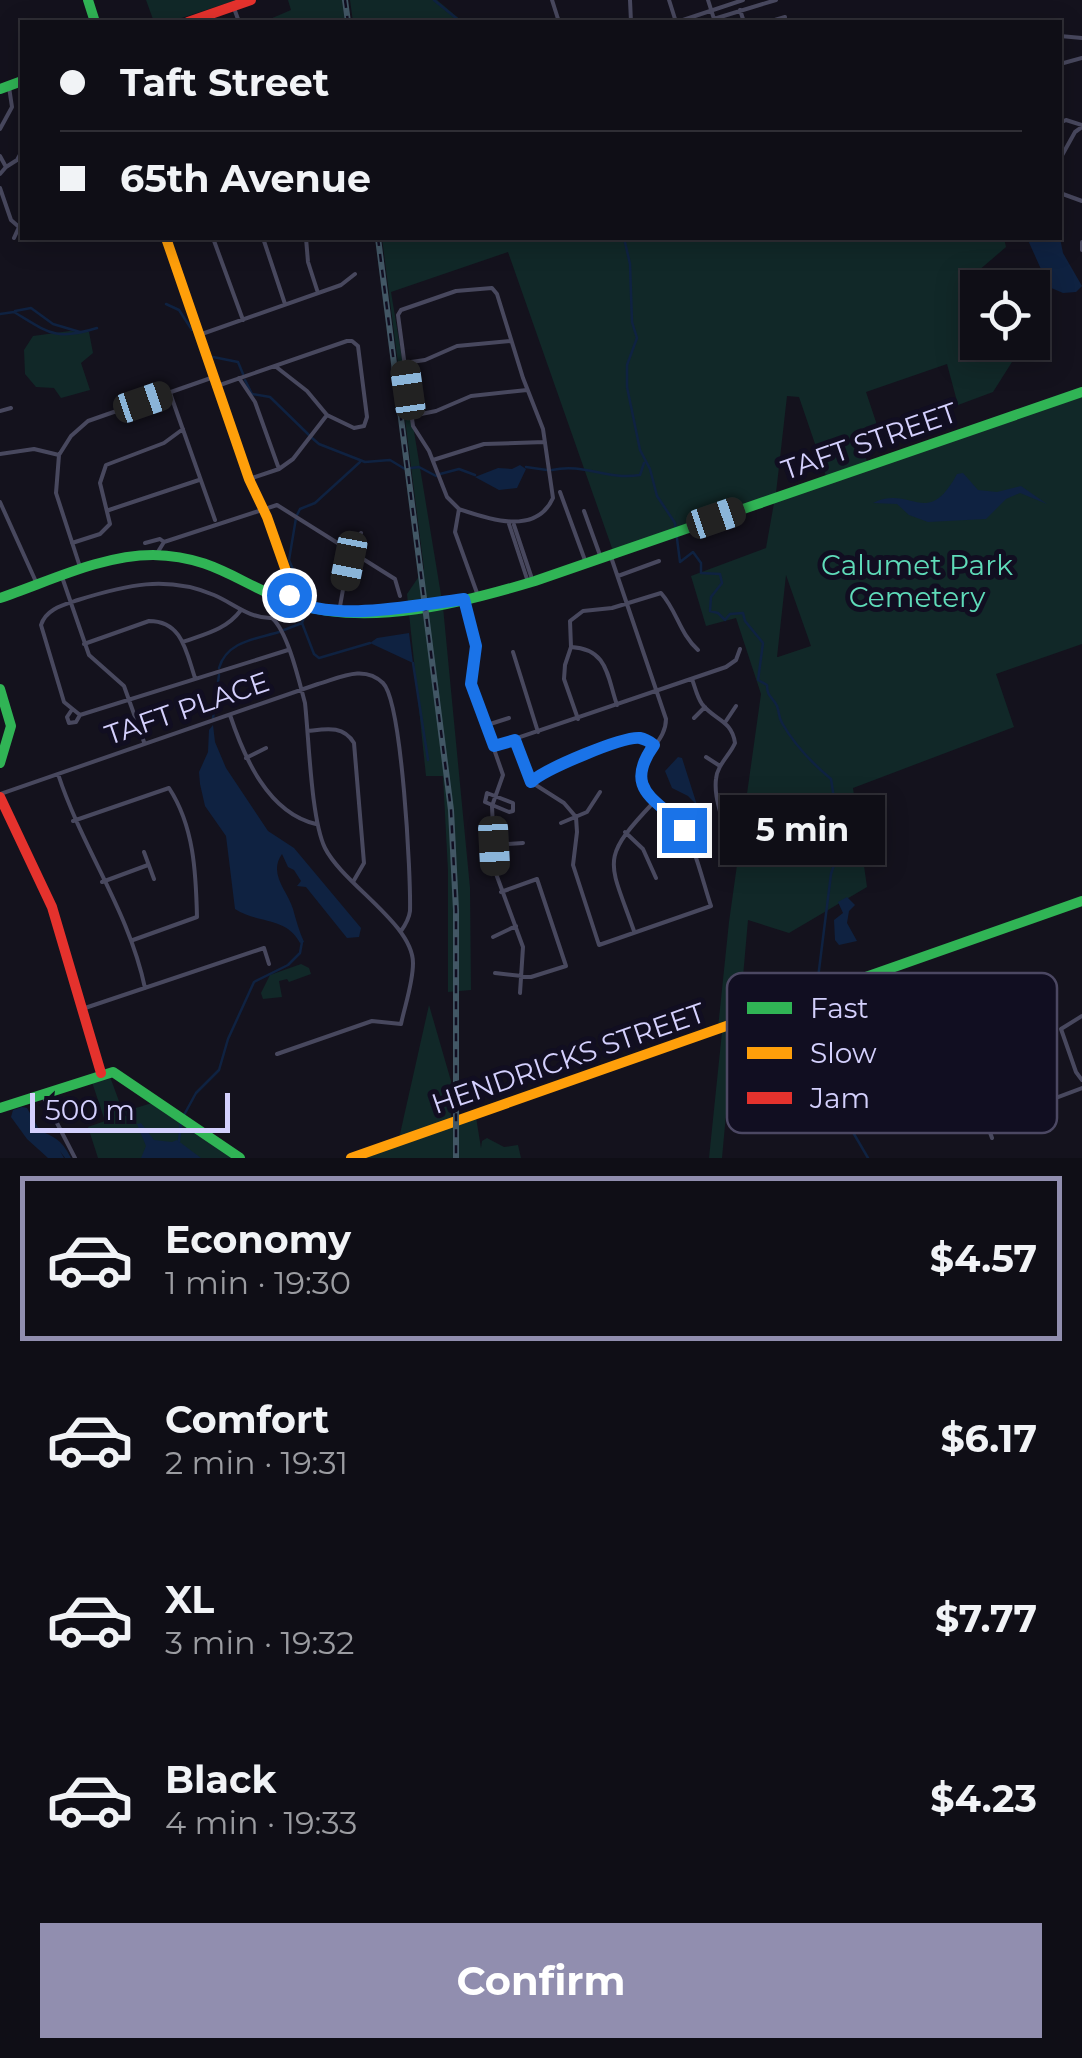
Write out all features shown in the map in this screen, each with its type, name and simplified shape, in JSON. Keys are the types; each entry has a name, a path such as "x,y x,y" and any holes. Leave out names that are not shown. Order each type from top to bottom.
{"main road":[{"path":"195,20 251,0"},
{"path":"167,240 249,479 298,604"},
{"name":"TAFT STREET","path":"0,598 96,564 156,555 200,561 283,599 339,612 370,612 478,597 586,564 1082,392"},
{"path":"283,599 292,588"},
{"path":"0,689 11,725 0,762"},
{"path":"0,796 52,907 102,1074"},
{"name":"HENDRICKS STREET","path":"876,973 1082,901"},
{"name":"HENDRICKS STREET","path":"351,1158 727,1025"},
{"path":"0,1108 113,1072 240,1158"}],"street":[{"path":"708,0 714,19"},
{"path":"682,20 744,0"},
{"path":"711,20 776,0"},
{"path":"233,6 237,20"},
{"path":"740,10 743,20"},
{"path":"775,20 786,17"},
{"path":"0,128 12,106 4,88"},
{"path":"1062,155 1082,126"},
{"path":"1062,141 1068,144"},
{"path":"0,174 20,155"},
{"path":"0,156 6,166"},
{"path":"0,188 11,220 20,227"},
{"path":"14,238 20,229"},
{"path":"215,240 243,320"},
{"path":"264,240 286,305"},
{"path":"306,240 308,262 318,293"},
{"path":"1082,242 1082,250"},
{"path":"199,335 341,285 355,274"},
{"path":"492,288 546,442 553,492 545,510 511,523 458,510 416,434 404,363 398,312 449,293 492,288"},
{"path":"404,363 420,362 457,346 512,340"},
{"path":"81,570 56,494 58,455 88,421 170,393 239,378 347,341 358,346 367,417 364,426 354,428 326,416 308,392 275,366"},
{"path":"239,378 255,402 279,469"},
{"path":"411,416 472,396 528,390"},
{"path":"170,393 216,522"},
{"path":"0,412 11,408"},
{"path":"249,479 293,460 326,416"},
{"path":"72,543 100,534 110,524 100,483 112,460 164,443 183,429"},
{"path":"433,460 484,444 546,442"},
{"path":"0,454 34,449 58,455"},
{"path":"109,510 200,479"},
{"path":"560,492 586,564"},
{"path":"0,502 38,586"},
{"path":"156,555 164,542 277,504 395,579 400,596"},
{"path":"458,510 455,532 478,597"},
{"path":"515,740 531,782 576,817 573,865 599,945 710,906 684,830 653,803 644,786 644,762 666,728 618,576 584,511"},
{"path":"511,523 531,582"},
{"path":"339,612 350,550 362,533"},
{"path":"144,543 160,539 164,542"},
{"path":"618,576 659,561"},
{"path":"62,577 84,644 94,663 120,681 144,744"},
{"path":"278,1054 372,1022 401,1024 413,968 410,949 400,933 329,855 318,824 302,690 288,650 280,628 272,618 240,610 198,589 155,582 121,586 50,610 40,632 64,702 80,715 288,650"},
{"path":"578,718 564,679 571,646 570,621 575,615 661,593 672,606 685,638 698,650"},
{"path":"464,599 476,646 471,684 502,775 492,806 496,880 523,947 520,994"},
{"path":"183,642 222,628 240,610"},
{"path":"84,644 148,620 159,621 174,627 196,679"},
{"path":"571,646 588,648 599,656 617,705"},
{"path":"494,746 732,664 740,648"},
{"path":"513,652 538,732"},
{"name":"TAFT PLACE","path":"0,796 356,672 374,676 386,686 392,704 407,833 410,910 400,933"},
{"path":"692,679 705,707 734,731 735,742 715,782 727,829 724,852"},
{"path":"726,721 736,706"},
{"path":"694,718 705,707"},
{"path":"72,712 67,716 69,723 76,722 80,715"},
{"path":"230,715 253,771 289,812 318,824"},
{"path":"486,725 508,718"},
{"path":"308,731 344,731 354,743 364,867 353,882"},
{"path":"531,782 550,768 630,739 642,738 654,745"},
{"path":"246,758 266,748"},
{"path":"706,757 720,766"},
{"path":"58,774 74,821 133,940 144,988"},
{"path":"74,821 169,788 176,799 196,861 197,917 133,940"},
{"path":"560,823 594,807 600,792"},
{"path":"484,795 496,795 513,802 515,807 509,812 484,802 484,795"},
{"path":"634,932 613,865 616,846 653,803"},
{"path":"626,832 643,849 656,878"},
{"path":"494,846 523,843"},
{"path":"144,852 154,879"},
{"path":"102,882 148,864"},
{"path":"494,973 540,976 566,966 538,879 500,892"},
{"path":"494,937 516,926"},
{"path":"83,1009 264,948 269,964"},
{"path":"1082,1016 1061,1029 1082,1080"},
{"path":"1057,1097 1082,1088"},
{"path":"42,1094 76,1158"},
{"path":"990,1133 992,1138"}],"green space":[{"path":"146,0 237,0 175,20 153,20"},
{"path":"288,0 342,0 345,20 268,20 291,10"},
{"path":"350,0 437,0 461,20 353,20"},
{"path":"382,240 1004,240 1006,247 979,270 960,270 960,360 1013,360 993,392 958,405 947,364 866,392 878,428 858,435 868,464 827,479 799,397 787,396 776,493 613,551 508,252 391,292 443,607 470,888 471,990 448,992 443,776 426,776 407,594 424,569"},
{"path":"89,332 93,353 81,363 90,390 61,398 54,388 36,387 25,374 24,350 33,336"},
{"name":"Calumet Park Cemetery","path":"1082,395 1082,644 996,674 1014,727 853,788 867,887 789,933 748,920 743,973 727,973 727,1025 718,1028 761,694 736,618 706,626 691,576 766,548 774,503","holes":["786,575 811,646 777,657"]},
{"path":"301,964 311,974 289,982 279,981 282,997 263,999 261,993 270,975"},
{"path":"429,1005 451,1081 451,1125 476,1117 481,1148 487,1138 504,1147 518,1145 521,1158 355,1158 398,1143"},
{"path":"727,1030 722,1158 709,1158 722,1032"},
{"path":"109,1074 123,1112 155,1102 238,1158 98,1158 88,1127 105,1121 91,1079"}],"water":[{"path":"1028,240 1060,240 1063,253 1082,286 1076,292 1063,293 1050,287 1050,270 1041,270"},
{"path":"520,465 526,469 517,488 499,490 475,477 498,468"},
{"path":"963,473 978,490 997,492 1021,486 1047,504 1020,493 1006,499 986,519 928,522 909,515 897,504 873,503 898,498 927,503 937,499 957,474"},
{"path":"409,633 413,663 370,643 377,638"},
{"path":"213,725 215,742 226,768 268,831 294,848 361,928 359,937 347,938 306,887 297,886 301,881 282,854 278,875 304,942 300,943 279,924 235,909 226,836 205,806 200,784 199,772"},
{"path":"678,757 682,758 697,805 672,788 665,771"},
{"path":"847,897 855,905 849,911 847,923 857,941 839,945 834,920 843,913 838,902"},
{"path":"27,1108 40,1131 58,1141 71,1158 65,1158 60,1151 64,1158 48,1158 27,1139 11,1117 13,1110"},
{"path":"141,1123 154,1140 177,1140 201,1158 141,1158 146,1146 137,1124"}],"waterway":[{"path":"434,0 459,20"},
{"path":"624,240 637,338 627,365 627,387 640,450 657,496 675,523 680,562 693,552 701,563 701,573 720,574 722,583 711,597 710,611 725,620 730,614 743,613 763,643 758,680 767,685 792,738 831,779 841,843 831,874 819,973"},
{"path":"166,304 179,310 192,330"},
{"path":"15,311 31,308 53,324 80,332"},
{"path":"0,314 14,312 53,333 71,334 97,328"},
{"path":"213,357 238,362 243,374"},
{"path":"245,380 252,394 270,397 309,435"},
{"path":"312,438 365,462 390,460 405,469"},
{"path":"297,515 360,462"},
{"path":"552,470 628,476 640,475 644,463"},
{"path":"411,468 419,467 436,476"},
{"path":"526,467 547,470"},
{"path":"440,474 459,469 475,475"},
{"path":"296,518 289,560 307,603"},
{"path":"284,630 302,623 306,612"},
{"path":"302,623 319,658 370,643"},
{"path":"219,668 235,647 279,632"},
{"path":"413,663 428,760"},
{"path":"213,718 219,675"},
{"path":"184,1115 196,1093 219,1070 228,1039 254,982 288,965 300,953 302,942"},
{"path":"179,1141 181,1123"},
{"path":"853,1133 868,1158"}],"railway":[{"path":"345,0 348,20"},
{"path":"378,240 451,810 456,910 456,1158"}],"traffic: fast":[{"path":"88,0 94,20"},
{"path":"0,89 20,82"},
{"path":"0,598 94,564 153,555 212,566 277,597 325,611 385,613 447,604 535,581 1082,392"},
{"path":"0,689 11,726 0,763"},
{"path":"877,973 1082,901"},
{"path":"0,1108 113,1072 240,1158"}],"traffic: slow":[{"path":"167,240 249,479 267,517 298,605"},
{"path":"351,1158 727,1026"}],"traffic: jam":[{"path":"194,20 251,0"},
{"path":"0,797 52,907 101,1073"}],"route":[{"path":"289,595 283,599 339,612 464,599 476,646 471,684 494,746 515,740 531,782 550,768 642,738 654,745 642,773 648,795 684,830"}]}
